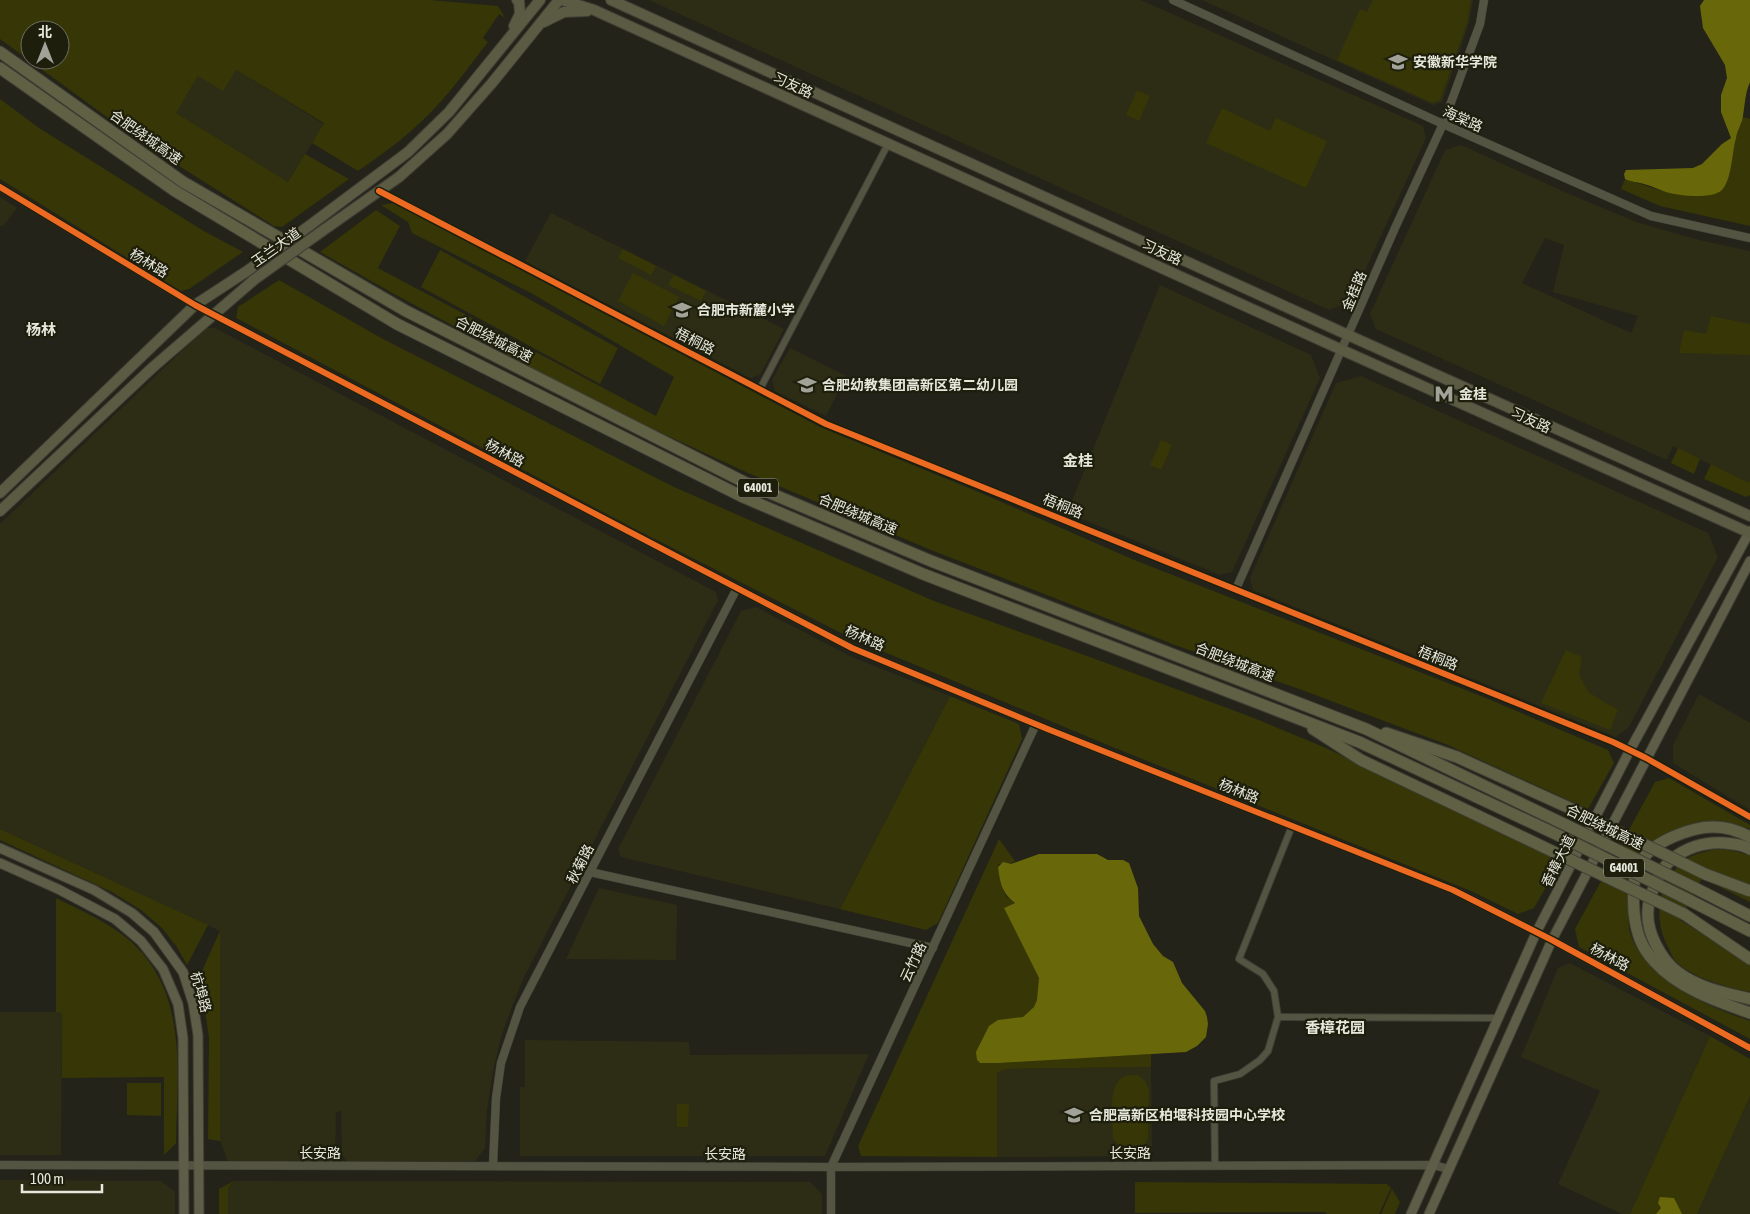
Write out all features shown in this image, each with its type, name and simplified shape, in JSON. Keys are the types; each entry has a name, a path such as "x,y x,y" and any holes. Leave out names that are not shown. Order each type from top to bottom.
{"highway":[{"name":"合肥绕城高速","path":"0,52 192,187 406,310 744,482 931,561 1366,730 1693,886 1750,916"},
{"name":"合肥绕城高速","path":"0,68 175,191 397,324 743,497 923,574 1359,742 1560,836 1750,932"},
{"path":"1297,702 1457,757 1574,810 1705,874 1750,891"},
{"path":"1290,715 1361,760 1684,914 1750,959"},
{"path":"1750,837 1729,829 1712,827 1682,833 1649,852 1642,860 1636,876 1633,895 1638,938 1653,960 1671,977 1697,992 1750,1013"},
{"path":"1750,849 1743,845 1713,842 1690,848 1668,862 1652,892 1648,911 1653,940 1666,962 1680,974 1705,987 1750,999"}],"main road":[{"path":"507,40 520,14 519,1 517,0"},
{"name":"玉兰大道","path":"0,493 195,305 247,271 408,152 449,112 540,0"},
{"name":"玉兰大道","path":"0,511 152,368 255,278 399,176 447,134 560,0"},
{"name":"习友路","path":"560,0 594,10 1342,350 1750,532"},
{"name":"习友路","path":"612,0 1750,516"},
{"path":"539,25 564,12 594,10"},
{"path":"516,29 528,39"},
{"name":"香樟大道","path":"1411,1214 1536,933 1630,750 1750,532"},
{"path":"1429,1214 1552,940 1750,561"},
{"name":"杭埠路","path":"0,848 94,890 132,913 154,932 183,972 194,1004 198,1035 199,1214"},
{"name":"杭埠路","path":"0,863 58,889 115,919 141,941 163,969 178,1004 183,1038 184,1214"}],"street":[{"name":"海棠路","path":"1173,0 1443,124 1651,216 1750,238"},
{"name":"金桂路","path":"1236,589 1394,228 1443,124 1480,24 1484,0"},
{"path":"760,389 888,144"},
{"name":"杨林路","path":"0,187 195,305 852,648 1036,724 1453,890 1552,940 1750,1048"},
{"name":"梧桐路","path":"379,191 826,424 1630,750 1750,817"},
{"name":"秋菊路","path":"493,1165 496,1098 501,1063 520,1008 737,588"},
{"name":"云竹路","path":"831,1214 831,1167 1036,724"},
{"path":"1215,1166 1214,1081 1240,1074 1260,1060 1268,1051 1278,1017 1274,991 1263,974 1239,959 1292,826"},
{"path":"590,872 933,948"},
{"path":"1278,1017 1499,1018"},
{"name":"长安路","path":"0,1165 831,1167 1433,1165 1449,1169"}],"shaded area":[{"path":"0,0 430,0 498,6 505,18 499,14 483,38 488,42 433,110 400,140 358,171 312,143 324,123 236,70 223,91 198,76 176,113 288,182 305,154 349,179 282,227 274,226 187,171 111,120 42,70 70,70 70,20 20,20 20,54 0,39"},
{"path":"649,0 1141,0 1423,126 1426,138 1351,301 1329,310"},
{"name":"安徽新华学院","path":"1202,0 1473,0 1469,23 1442,102 1433,105"},
{"name":"安徽新华学院","path":"1373,0 1471,0 1467,23 1440,100 1433,103 1337,60 1360,9 1367,12"},
{"path":"1704,0 1750,0 1750,82 1730,172 1722,190 1712,195 1704,196 1681,195 1627,180 1624,174 1626,170 1693,168 1702,164 1722,144 1731,138 1721,112 1721,95 1727,78 1725,65 1703,28 1700,6"},
{"path":"236,70 324,124 288,182 175,113 198,76"},
{"path":"1137,90 1150,96 1139,121 1126,115"},
{"path":"0,99 39,128 202,230 243,252 189,289 181,291 0,179"},
{"path":"1222,108 1270,131 1276,118 1327,141 1306,188 1206,143"},
{"path":"1743,117 1750,119 1750,226 1660,206 1621,189 1625,179 1669,193 1699,196 1730,168 1736,135"},
{"path":"1461,145 1639,223 1699,240 1750,251 1750,481 1747,482 1673,446 1667,460 1376,329 1370,314 1445,150","holes":["1545,238 1564,245 1553,292 1638,316 1631,333 1522,283"]},
{"path":"0,197 17,208 4,225 0,226"},
{"path":"393,203 820,427 981,493 1132,559 1486,698 1608,750 1614,763 1588,809 1448,745 1175,645 931,550 748,473 599,404 320,252 376,210 400,226 378,268 656,416 674,377 531,293 412,233 408,222 381,205"},
{"name":"合肥市新麓小学","path":"551,213 784,329 760,375 750,378 525,261"},
{"path":"623,249 656,266 651,275 618,258"},
{"path":"440,250 618,348 600,384 421,287"},
{"path":"633,273 679,297 664,326 618,301"},
{"path":"674,275 706,291 701,301 668,285"},
{"path":"279,280 383,339 672,486 934,601 1254,718 1326,748 1561,861 1534,908 1518,914 1471,891 1110,746 853,639 639,531 236,318 238,307"},
{"path":"1160,285 1311,355 1320,378 1232,572 1220,575 1067,513"},
{"path":"1711,316 1750,324 1750,355 1679,353 1684,330 1706,334"},
{"path":"206,328 215,328 716,592 718,600 523,979 501,1037 493,1071 487,1111 485,1148 475,1161 347,1162 342,1155 341,1111 336,1112 335,1158 332,1162 228,1161 220,1141 220,931 0,829 0,524"},
{"name":"合肥幼教集团高新区第二幼儿园","path":"790,348 846,376 826,416 775,391 772,380"},
{"path":"1361,376 1708,533 1718,557 1629,727 1616,737 1253,590 1250,578 1336,383"},
{"path":"1161,440 1172,445 1161,470 1150,465"},
{"path":"1678,448 1700,459 1694,474 1671,463"},
{"path":"1711,464 1747,482 1750,481 1750,495 1746,497 1704,479"},
{"path":"756,607 852,657 950,696 840,909 621,857 618,849 741,611"},
{"path":"1566,650 1582,657 1579,674 1588,692 1618,710 1610,730 1541,703"},
{"path":"1699,694 1750,723 1750,810 1673,763 1673,745"},
{"path":"950,696 1019,724 1022,739 938,923 926,930 840,909"},
{"path":"1669,778 1750,825 1750,829 1739,825 1708,823 1650,844 1630,893 1628,911 1630,933 1638,950 1649,965 1663,978 1715,1008 1750,1021 1750,1039 1579,947 1575,929 1655,782"},
{"path":"0,829 208,925 187,965 177,947 162,928 141,910 112,892 0,840"},
{"path":"999,839 1015,861 1011,864 999,864 998,866 1004,892 1015,903 1004,908 1039,978 1039,989 1035,1006 1028,1015 1017,1019 998,1020 977,1060 980,1063 1151,1054 1151,1067 1004,1069 997,1073 997,1157 861,1156 858,1146"},
{"path":"1717,849 1750,855 1750,902 1702,878 1680,920 1750,963 1750,992 1709,981 1681,966 1671,954 1660,925 1660,900 1670,877 1688,858 1698,853"},
{"path":"1039,854 1097,854 1108,860 1123,860 1129,863 1138,888 1139,916 1153,944 1163,956 1173,962 1182,983 1205,1011 1208,1024 1206,1037 1197,1046 1186,1052 998,1063 980,1063 977,1060 976,1052 989,1026 998,1020 1023,1017 1034,1007 1037,1000 1039,978 1004,908 1015,903 1002,887 998,867 1003,862 1011,864"},
{"path":"599,888 677,905 676,960 566,959"},
{"path":"56,898 103,922 129,940 148,961 162,984 171,1008 175,1034 178,1089 176,1143 164,1155 164,1077 62,1078 62,1013 56,1012"},
{"path":"220,931 220,1141 208,1139 209,1037 205,1011 196,984"},
{"path":"1570,963 1710,1036 1630,1214 1622,1214 1558,1184 1600,1091 1521,1057 1558,968"},
{"path":"0,1012 62,1012 61,1155 0,1155"},
{"path":"1710,1036 1750,1059 1750,1096 1697,1214 1630,1214"},
{"path":"525,1040 689,1042 690,1055 869,1054 825,1156 520,1156 520,1087 525,1087"},
{"name":"合肥高新区柏堰科技园中心学校","path":"1151,1067 1152,1156 997,1157 997,1073 1003,1069"},
{"path":"1138,1075 1145,1081 1149,1090 1148,1138 1143,1147 1137,1151 1124,1150 1113,1139 1113,1094 1120,1079"},
{"path":"127,1083 161,1083 161,1116 127,1115"},
{"path":"1750,1096 1750,1214 1697,1214"},
{"path":"677,1104 689,1104 688,1127 677,1127"},
{"path":"0,1180 161,1181 175,1192 175,1214 0,1214"},
{"path":"234,1181 810,1182 822,1194 822,1214 228,1214 228,1188"},
{"path":"234,1181 228,1188 228,1214 219,1214 219,1189"},
{"path":"1135,1182 1387,1184 1391,1188 1379,1214 1327,1214 1325,1212 1135,1213"},
{"path":"1392,1189 1400,1202 1395,1214 1381,1214"},
{"path":"1660,1197 1674,1198 1682,1214 1656,1214 1661,1208 1658,1203"}],"cycle path":[{"path":"0,187 195,305 852,648 1050,730 1453,890 1552,940 1750,1048"},
{"path":"379,191 826,424 1613,742 1646,758 1750,817"}],"place":[{"name":"安徽新华学院","path":"1398,62"},
{"name":"合肥市新麓小学","path":"682,310"},
{"name":"合肥幼教集团高新区第二幼儿园","path":"807,385"},
{"name":"金桂","path":"1444,394"},
{"name":"合肥高新区柏堰科技园中心学校","path":"1074,1115"}],"district":[{"name":"杨林","path":"41,329"},
{"name":"金桂","path":"1078,460"},
{"name":"香樟花园","path":"1335,1027"}]}
